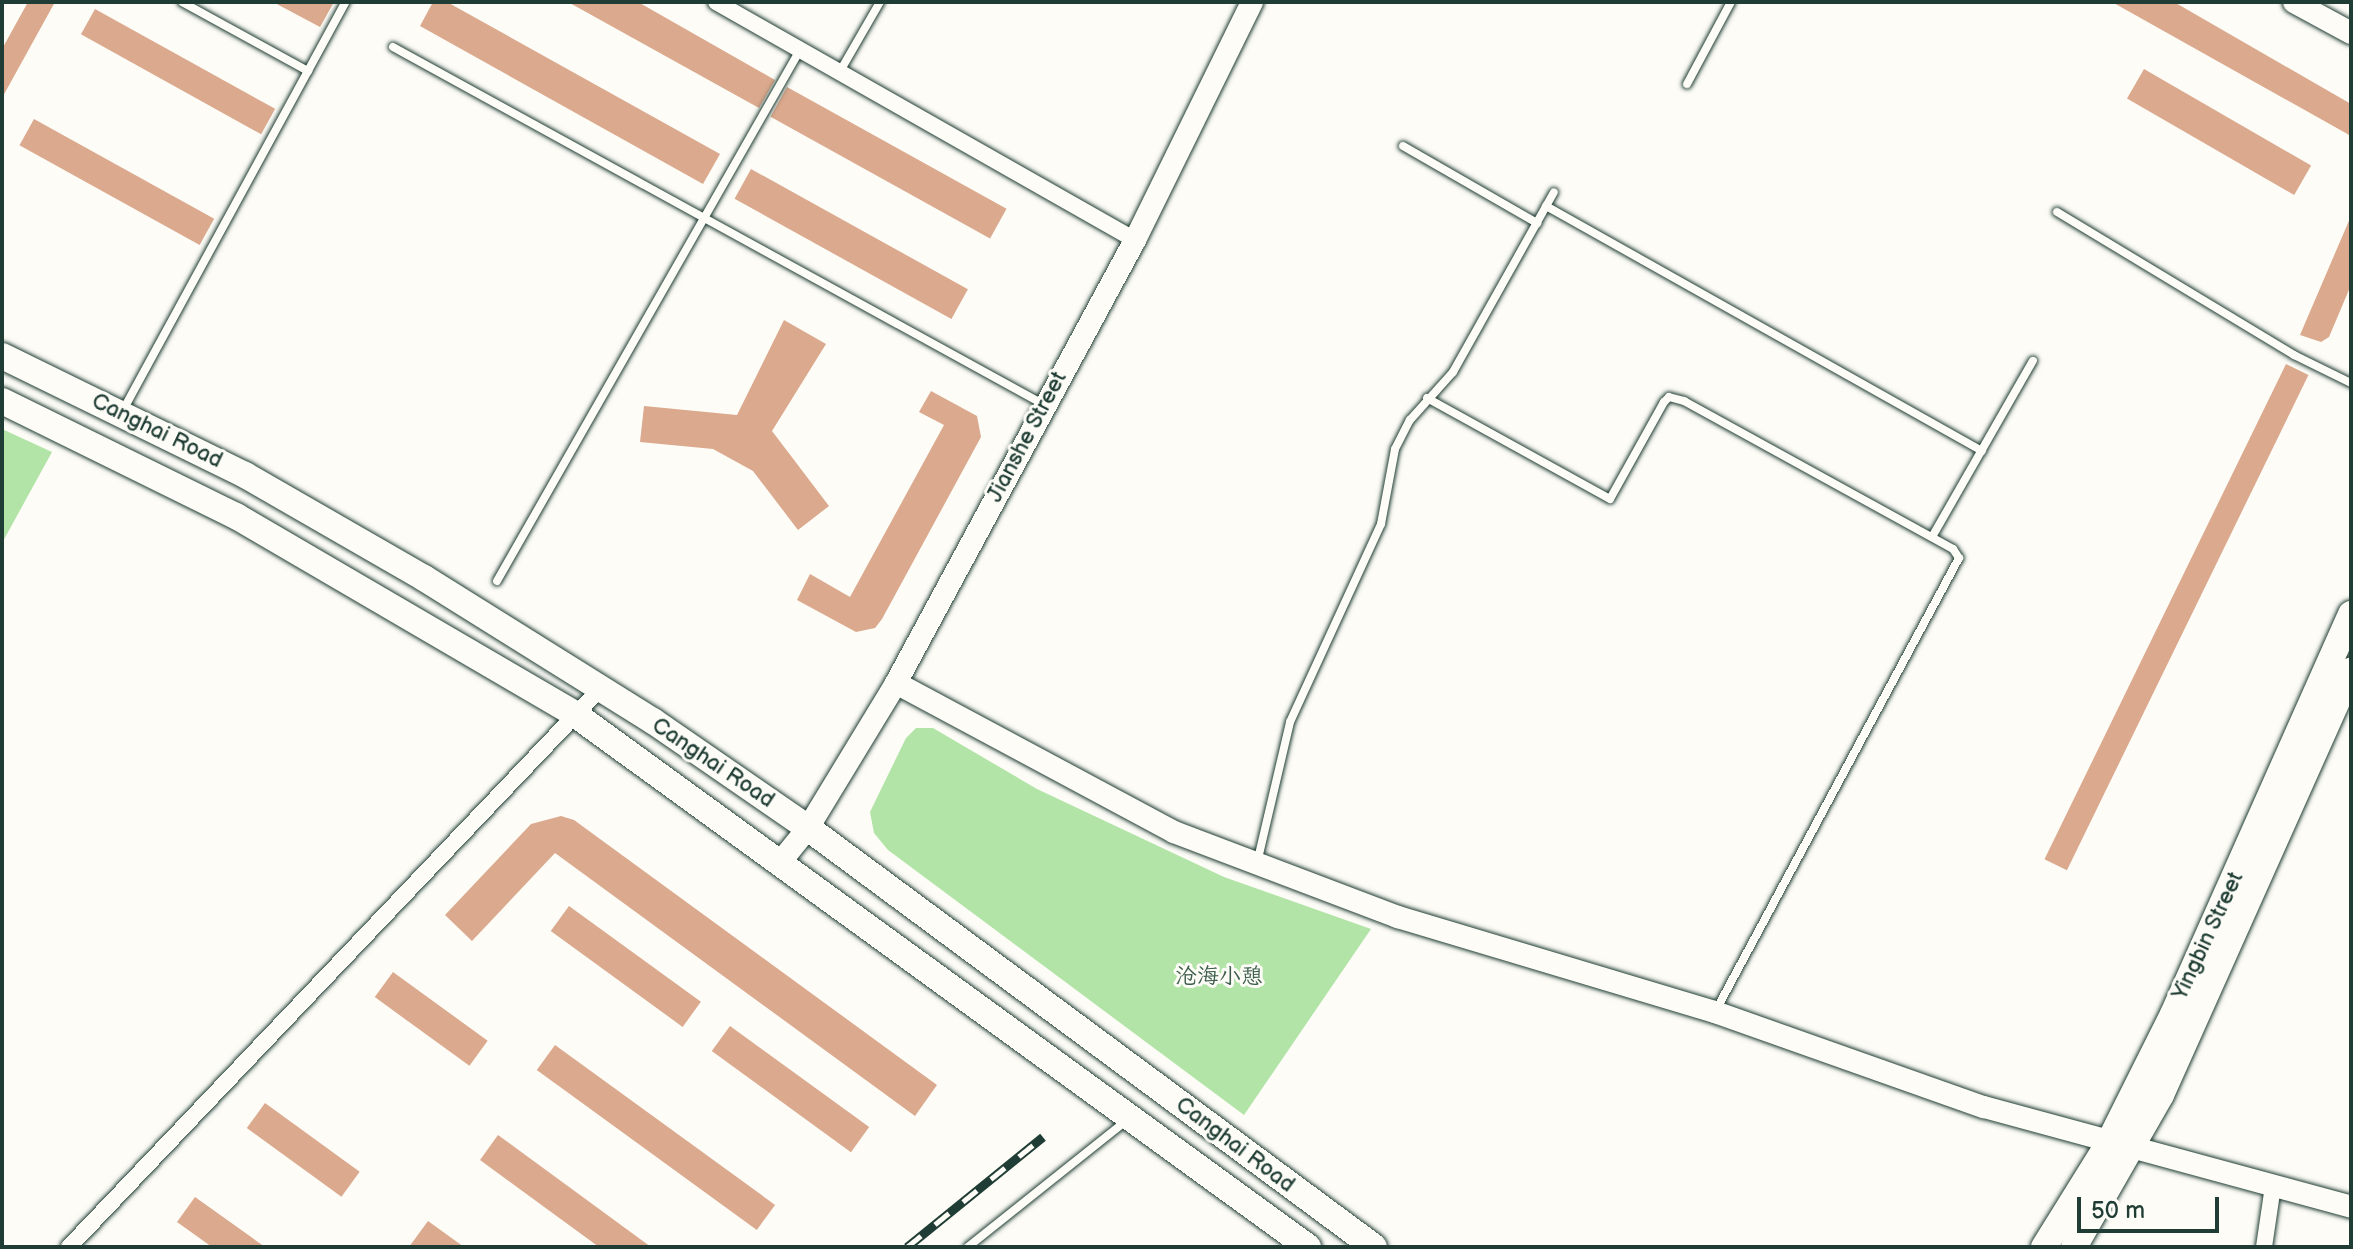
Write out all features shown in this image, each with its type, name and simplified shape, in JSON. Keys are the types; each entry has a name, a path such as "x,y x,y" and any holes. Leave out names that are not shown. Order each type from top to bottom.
{"main road":[{"name":"Canghai Road","path":"2,356 245,475 411,570 601,688 808,828 1374,1247"},
{"name":"Canghai Road","path":"2,401 249,523 576,715 782,860 1308,1247"},
{"name":"Yingbin Street","path":"2044,1247 2120,1146 2185,987 2351,614"},
{"name":"Yingbin Street","path":"2074,1247 2351,671"}],"street":[{"path":"716,2 1135,240"},
{"name":"Jianshe Street","path":"782,860 808,828 896,683 1043,404 1135,240 1252,2"},
{"path":"2294,2 2351,33"},
{"path":"896,683 1095,793 1257,865 1398,917 1715,1012 1984,1107 2351,1207"},
{"path":"69,1247 601,688"},
{"path":"2269,1246 2273,1186"}],"lane":[{"path":"182,2 308,71"},
{"path":"122,413 346,2"},
{"path":"839,73 880,2"},
{"path":"1687,84 1731,2"},
{"path":"393,47 1043,404"},
{"path":"497,581 800,50"},
{"path":"1403,146 1537,223"},
{"path":"1257,865 1290,722 1381,524 1395,449 1427,398 1453,372 1554,192"},
{"path":"1546,206 1982,451"},
{"path":"2057,212 2294,355 2351,383"},
{"path":"1932,537 2033,361"},
{"path":"1427,398 1610,499 1664,402 1669,397 1684,401 1953,549 1959,566 1715,1012"},
{"path":"968,1247 1131,1117"}],"green space":[{"path":"2,429 52,452 2,543"},
{"name":"沧海小憩","path":"916,728 933,728 1037,789 1224,877 1371,929 1244,1115 888,850 874,833 870,812 906,738"}],"building":[{"path":"28,2 55,2 2,98 2,49"},
{"path":"273,2 334,2 320,27"},
{"path":"433,2 447,2 720,154 703,184 420,26"},
{"path":"568,2 638,2 775,80 759,108"},
{"path":"2112,2 2174,2 2351,104 2351,136"},
{"path":"95,9 275,109 261,134 81,34"},
{"path":"2144,69 2311,166 2294,195 2127,98"},
{"path":"787,87 1007,209 990,238 771,117"},
{"path":"34,119 214,219 200,245 19,145"},
{"path":"751,169 968,289 951,319 735,199"},
{"path":"2351,216 2351,285 2329,337 2321,342 2300,335"},
{"path":"784,320 826,344 772,431 829,506 798,530 753,471 713,449 640,442 644,406 737,415"},
{"path":"2286,364 2308,375 2067,870 2044,859"},
{"path":"931,391 977,416 981,437 882,619 875,628 856,632 797,600 810,574 850,597 944,425 919,412"},
{"path":"561,816 574,820 937,1085 915,1116 555,853 472,941 445,915 531,824"},
{"path":"569,906 701,1002 683,1027 551,931"},
{"path":"393,972 488,1041 469,1066 375,997"},
{"path":"730,1026 869,1127 851,1152 712,1051"},
{"path":"555,1045 775,1205 757,1230 537,1070"},
{"path":"265,1103 360,1172 341,1197 247,1128"},
{"path":"498,1135 651,1247 599,1247 480,1160"},
{"path":"195,1197 265,1247 212,1247 177,1222"},
{"path":"428,1221 464,1247 409,1247"}],"railway":[{"path":"907,1247 1043,1137"}]}
